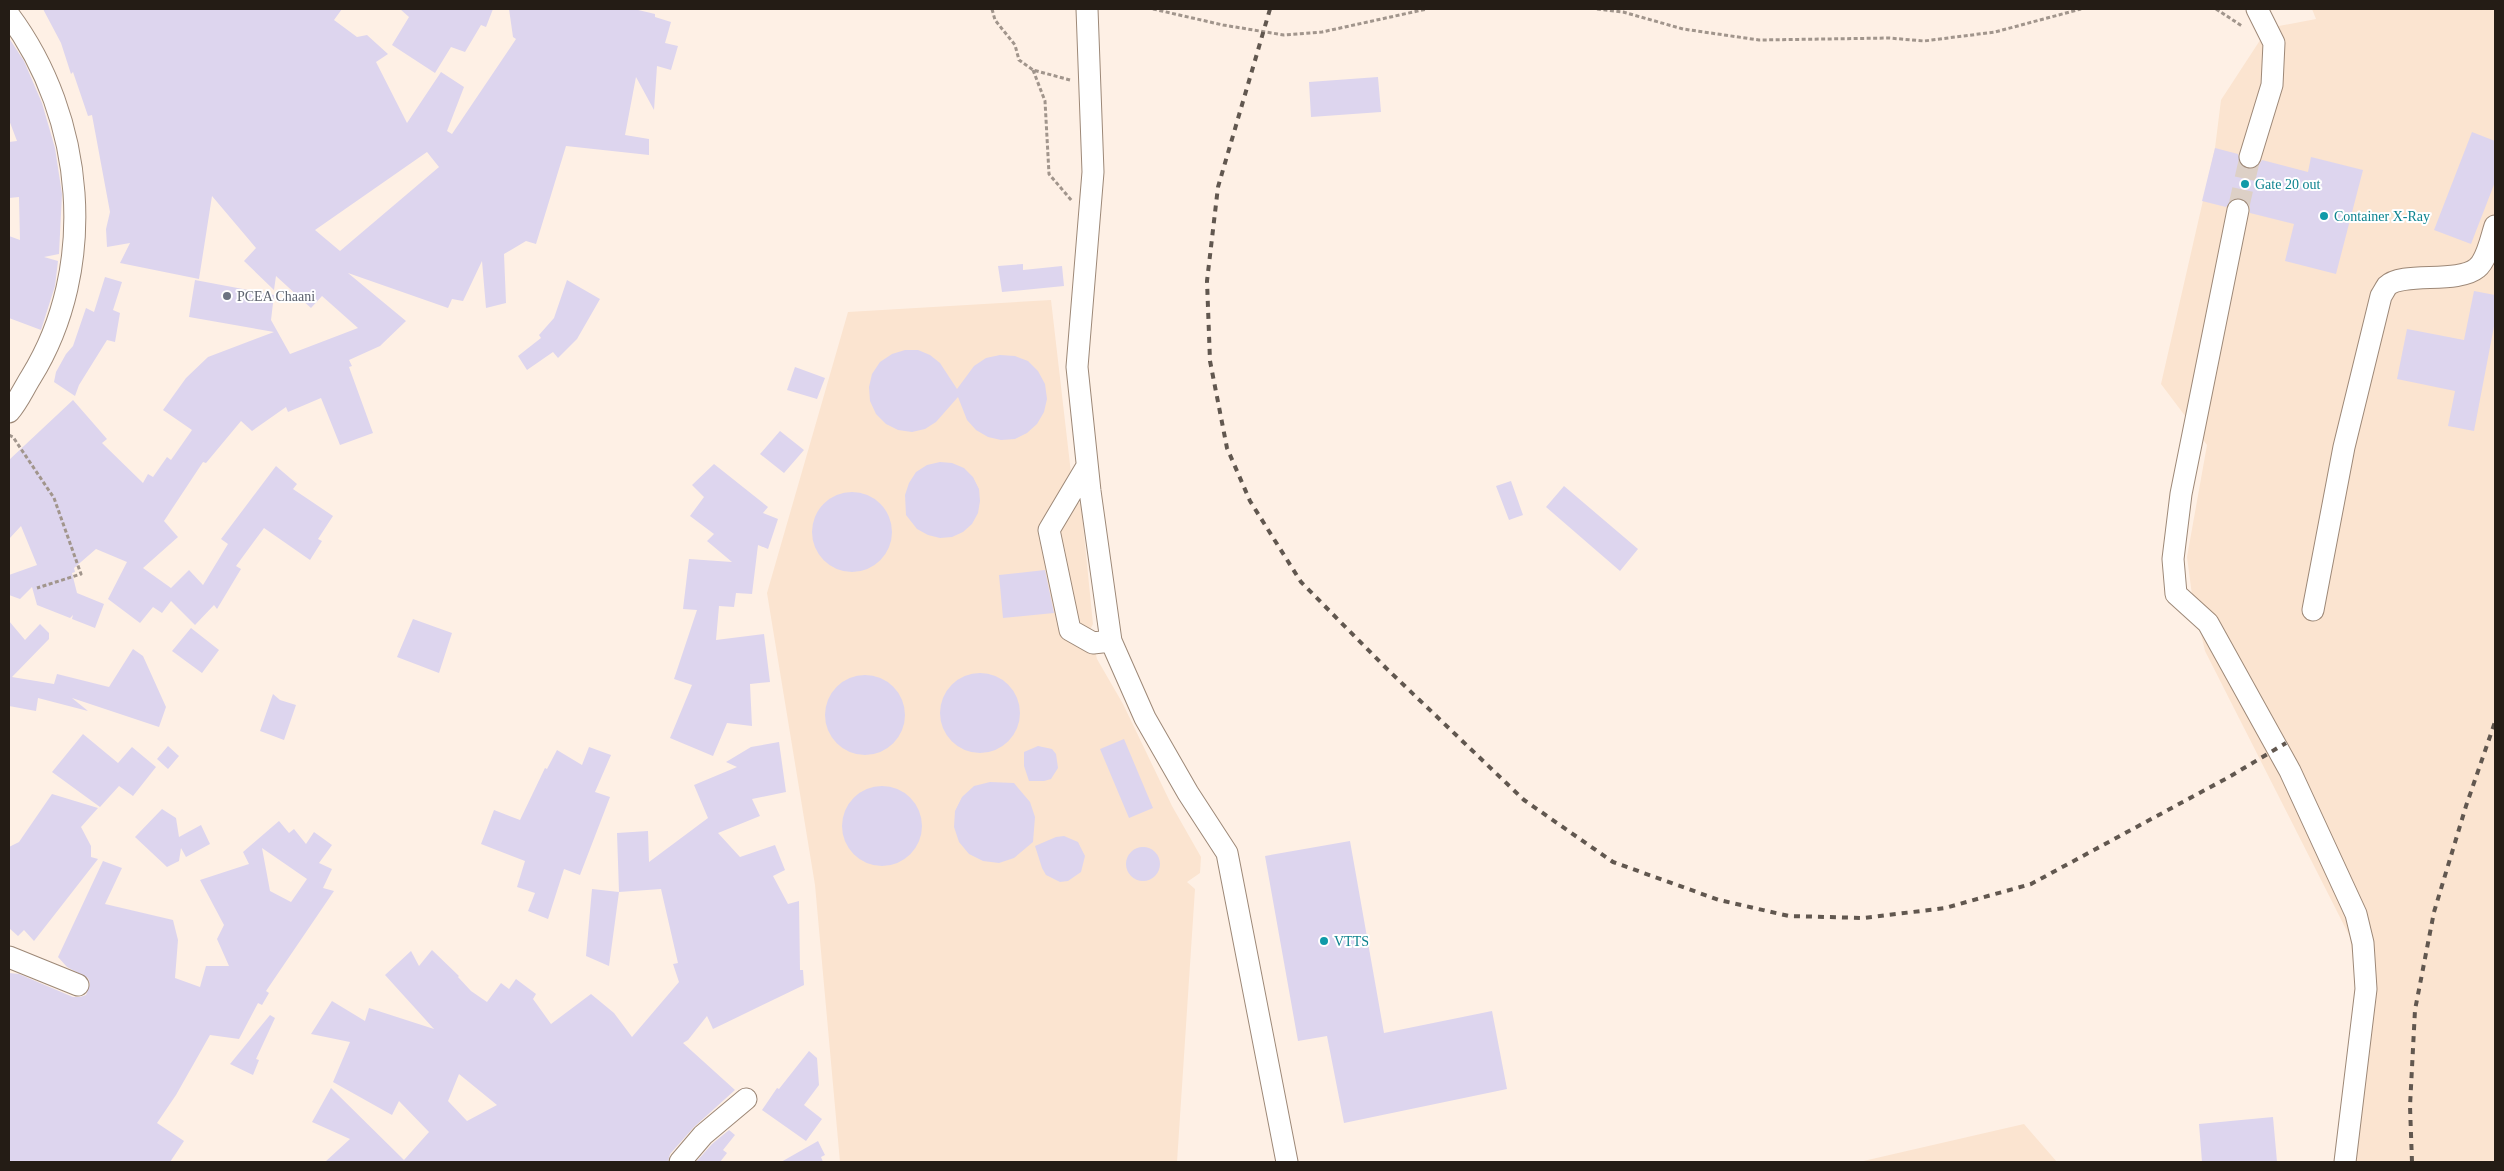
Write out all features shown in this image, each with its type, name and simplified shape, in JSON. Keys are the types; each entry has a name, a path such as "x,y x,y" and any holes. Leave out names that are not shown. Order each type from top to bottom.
{"street":[{"path":"1087,9 1092,100 1093,172 1077,367 1087,466 1111,641 1146,718 1188,793 1227,853 1287,1162"},
{"path":"2250,157 2272,85 2274,43 2257,9"},
{"path":"9,15 25,37 44,70 60,121 71,167 75,209 73,263 52,340 38,367 9,412"},
{"path":"2238,210 2181,494 2172,560 2176,594 2208,623 2290,771 2356,914 2364,943 2366,989 2345,1162"},
{"path":"2313,610 2344,447 2381,296 2388,285 2400,280 2466,274 2478,268 2486,254 2495,226"},
{"path":"1087,466 1049,530 1070,630 1093,643 1111,641"},
{"path":"9,957 78,985"},
{"path":"680,1162 703,1135 746,1099"}],"path":[{"path":"992,9 995,20 1016,46 1019,60 1033,70 1072,81 1092,100"},
{"path":"1153,9 1223,26 1284,35 1322,32 1427,9"},
{"path":"1597,9 1623,12 1683,29 1759,40 1889,38 1924,41 1995,32 2081,9"},
{"path":"2216,9 2249,31"},
{"path":"1033,70 1045,102 1049,174 1074,204"},
{"path":"9,436 13,437 54,498 81,574 37,588"}],"shaded area":[{"path":"2312,9 2495,9 2495,1162 2353,1162 2357,991 2350,937 2205,651 2192,595 2187,557 2207,445 2161,384 2215,148 2221,100 2268,28 2316,19"},
{"path":"1051,300 1071,473 1062,491 1081,504 1093,624 1090,630 1097,659 1123,704 1172,806 1201,857 1200,873 1187,882 1195,889 1177,1162 840,1162 815,885 767,593 848,312"},
{"path":"2024,1124 2057,1162 1859,1162"}],"building":[{"path":"43,9 342,9 334,20 357,37 367,35 388,54 376,62 407,123 441,72 464,87 447,131 452,134 516,39 513,37 509,9 634,9 655,14 655,17 671,22 665,43 678,46 671,70 657,66 654,110 636,77 625,135 649,139 649,155 566,146 536,244 526,241 504,254 506,303 486,308 482,261 463,301 452,299 448,308 348,273 406,321 380,346 349,360 352,366 349,367 373,433 340,445 321,398 288,412 286,407 252,431 241,421 206,463 203,462 164,521 178,537 143,568 171,588 189,570 203,585 228,544 221,539 276,466 297,484 293,489 333,516 318,539 322,541 310,560 264,528 236,566 241,569 217,609 214,605 195,625 171,601 162,613 153,607 140,623 108,599 127,562 96,549 74,568 75,572 72,573 77,593 104,604 95,628 72,619 73,615 70,618 37,605 32,587 20,599 9,595 9,575 37,565 21,526 9,539 9,460 73,400 107,439 102,443 143,483 148,474 153,477 167,457 171,460 192,430 163,410 186,378 208,357 274,332 189,317 195,280 274,295 271,320 290,354 358,328 322,296 311,308 276,276 274,290 244,261 256,248 212,196 199,279 120,263 130,243 107,247 106,229 110,212 92,115 88,116 61,43","holes":["427,152 439,167 340,251 315,230"]},
{"path":"400,9 493,9 486,27 481,25 465,52 451,47 435,73 392,45 409,17"},
{"path":"9,38 24,61 42,103 55,148 62,194 59,254 44,257 58,261 55,286 41,330 9,318 9,236 20,240 19,197 9,198 9,142 17,141 9,120"},
{"path":"1378,77 1381,112 1311,117 1309,82"},
{"path":"2472,132 2495,141 2495,182 2471,244 2434,230"},
{"path":"2215,148 2238,154 2241,165 2247,169 2258,166 2262,160 2308,172 2311,157 2363,170 2336,274 2285,261 2294,224 2250,213 2250,206 2241,198 2234,198 2226,207 2202,201"},
{"path":"1023,264 1023,270 1062,266 1064,286 1002,292 998,266"},
{"path":"105,277 122,282 113,310 120,313 115,342 107,340 79,385 75,396 54,382 56,372 73,346 86,308 94,312"},
{"path":"567,280 600,299 577,339 558,358 553,352 527,370 518,356 541,338 539,335 554,318"},
{"path":"2474,291 2495,295 2495,321 2474,431 2448,426 2455,391 2397,379 2407,329 2464,340"},
{"path":"905,350 918,350 930,355 940,363 957,389 974,366 986,358 1000,355 1015,356 1028,361 1038,371 1045,384 1047,399 1044,412 1037,424 1027,433 1015,439 1001,440 988,437 976,430 967,420 958,397 936,422 925,429 912,432 898,430 886,424 876,414 870,401 869,387 872,374 880,362 892,354"},
{"path":"795,367 825,378 817,399 787,390"},
{"path":"780,431 804,450 784,473 760,454"},
{"path":"940,462 952,463 964,468 973,477 979,489 980,501 978,513 972,524 963,532 952,537 940,538 928,535 917,529 906,515 905,495 909,483 916,472 927,465"},
{"path":"714,464 768,507 763,513 778,519 768,549 758,545 752,594 736,593 734,607 719,606 716,640 764,634 770,682 750,684 752,726 727,723 713,756 670,738 692,685 674,679 697,610 683,609 689,559 732,562 707,541 714,534 690,516 704,497 692,485"},
{"path":"1511,481 1523,515 1509,520 1496,486"},
{"path":"1564,486 1638,549 1620,571 1546,507"},
{"path":"844,492 860,492 881,503 892,524 892,540 881,561 860,572 844,572 830,566 818,554 812,540 812,524 818,510 830,498"},
{"path":"1045,570 1054,613 1003,618 999,575"},
{"path":"413,619 452,633 439,673 397,657"},
{"path":"9,621 25,640 40,624 49,633 49,639 12,677 54,684 57,674 109,687 133,649 143,656 166,707 159,727 72,698 88,711 38,698 36,711 9,706"},
{"path":"191,628 219,650 202,673 172,651"},
{"path":"972,673 988,673 1002,680 1013,691 1020,705 1020,721 1017,728 1002,746 988,753 972,753 958,746 947,735 940,721 940,705 947,691 958,680"},
{"path":"857,675 873,675 894,686 905,707 905,723 894,744 873,755 857,755 843,749 831,737 825,723 825,707 831,693 843,681"},
{"path":"273,694 280,700 296,705 284,740 260,731"},
{"path":"83,734 118,763 132,747 156,767 133,796 119,786 100,807 52,772"},
{"path":"1124,739 1153,808 1129,818 1100,749"},
{"path":"779,742 786,792 752,799 760,816 718,833 740,857 775,845 785,870 773,876 788,904 799,901 800,970 803,970 804,985 713,1029 707,1016 688,1040 683,1043 735,1090 694,1127 670,1154 668,1162 325,1162 350,1139 312,1122 331,1088 404,1160 429,1132 399,1101 392,1115 333,1082 350,1042 311,1034 332,1001 365,1021 369,1008 434,1029 385,975 411,951 419,966 432,950 459,976 471,991 487,1002 501,983 509,989 516,979 536,994 533,999 551,1024 591,994 614,1013 632,1037 679,982 673,964 678,963 661,889 619,892 617,833 648,831 649,862 708,818 694,785 737,767 726,762 751,747","holes":["459,1074 497,1105 467,1121 448,1101"]},
{"path":"168,746 179,756 168,769 157,759"},
{"path":"1038,746 1052,749 1056,754 1058,768 1051,779 1029,781 1024,766 1024,752"},
{"path":"589,747 611,755 595,792 610,797 580,875 564,869 548,919 528,911 535,893 517,887 525,861 481,844 494,810 520,820 545,768 547,769 557,750 582,765"},
{"path":"990,782 1014,783 1030,802 1035,817 1033,842 1014,858 999,863 983,861 969,854 959,842 954,827 955,811 962,797 974,786"},
{"path":"874,786 890,786 911,797 922,818 922,834 911,855 890,866 874,866 860,860 848,848 842,834 842,818 848,804 860,792"},
{"path":"52,794 98,808 81,827 91,846 91,857 98,859 34,941 24,930 18,936 9,928 9,847 19,842"},
{"path":"162,809 176,818 179,837 201,825 210,844 186,857 181,848 179,861 167,867 135,837"},
{"path":"279,821 289,833 294,829 306,844 314,832 332,845 319,863 332,869 323,888 334,891 266,991 269,993 262,1005 258,1003 239,1039 210,1035 176,1095 157,1123 184,1141 170,1162 9,1162 9,973 19,974 73,997 86,995 90,984 88,978 67,967 58,957 103,861 122,868 105,904 173,920 178,940 175,978 200,987 206,966 229,966 217,939 224,925 200,880 249,864 243,852","holes":["262,848 307,879 291,902 270,891"]},
{"path":"1064,836 1078,842 1085,856 1081,872 1068,881 1060,882 1046,875 1035,846 1056,837"},
{"path":"1350,841 1384,1033 1492,1011 1507,1089 1344,1123 1327,1036 1298,1041 1265,856"},
{"path":"1143,847 1155,852 1160,864 1155,876 1143,881 1131,876 1126,864 1131,852"},
{"path":"592,889 619,892 609,966 586,956"},
{"path":"270,1015 275,1018 256,1059 259,1060 253,1075 230,1064"},
{"path":"809,1051 817,1058 819,1085 804,1105 822,1119 806,1141 762,1110 777,1088 779,1089"},
{"path":"2273,1117 2277,1162 2202,1162 2199,1124"},
{"path":"729,1130 735,1135 723,1150 727,1153 720,1162 696,1162 712,1144"},
{"path":"818,1141 825,1155 821,1157 823,1162 781,1162"}],"tunnel":[{"path":"2238,210 2250,157"}],"railway":[{"path":"1270,9 1218,187 1207,281 1210,361 1227,448 1250,501 1301,582 1386,668 1524,800 1613,862 1719,900 1789,916 1864,918 1945,908 2031,884 2229,777 2286,743"},
{"path":"2412,1162 2410,1106 2415,1010 2434,912 2466,806 2495,722"}],"place":[{"name":"Gate 20 out","path":"2245,184"},
{"name":"Container X-Ray","path":"2324,216"},
{"name":"PCEA Chaani","path":"227,296"},
{"name":"VTTS","path":"1324,941"}]}
